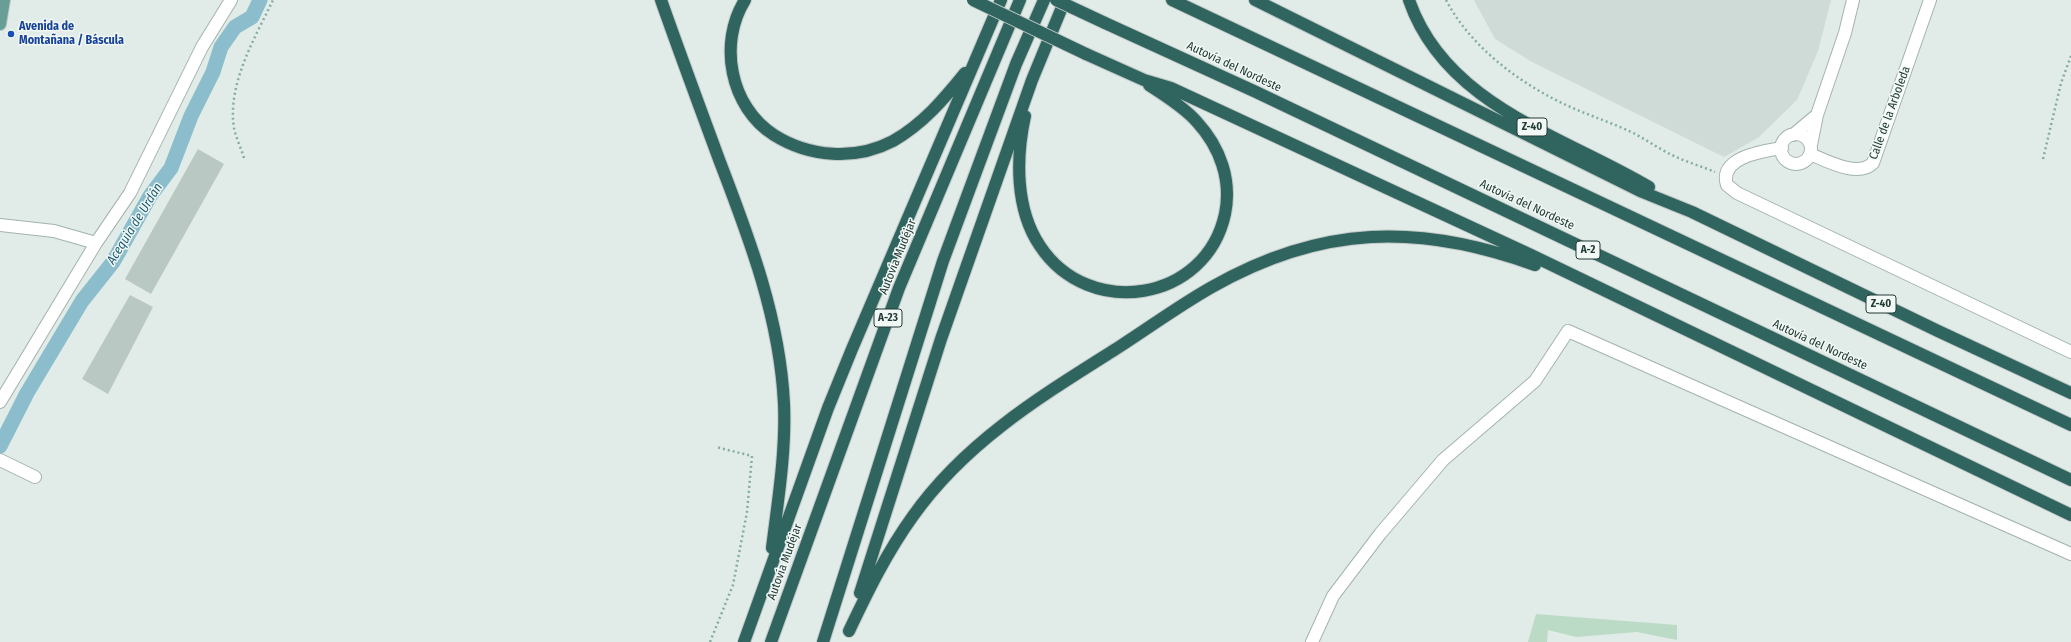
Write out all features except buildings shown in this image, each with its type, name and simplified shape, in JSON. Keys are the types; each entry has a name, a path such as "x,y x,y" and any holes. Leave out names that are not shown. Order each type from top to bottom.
{"highway":[{"path":"661,0 750,242 764,285 774,328 784,404 784,441 770,567"},
{"path":"745,0 732,32 730,46 733,76 741,95 751,112 773,134 792,145 815,152 852,154 892,141 912,128 934,110 973,63"},
{"path":"972,0 1144,80 1178,91 1524,252 2071,515"},
{"path":"744,642 770,567 849,357 1001,0"},
{"name":"Autovía Mudéjar","path":"771,642 899,288 1020,0"},
{"path":"823,642 943,261 1016,64 1044,0"},
{"name":"Autovía del Nordeste","path":"1056,0 1270,99 2071,480"},
{"path":"848,637 941,339 1032,80 1064,0"},
{"path":"1172,0 2071,426"},
{"path":"1255,0 1640,191 1692,212"},
{"name":"Z-40","path":"1408,0 1422,32 1435,50 1463,80 1522,122 1647,185 1692,212 1938,332 2071,393"},
{"path":"1032,80 1023,122 1020,177 1022,198 1033,232 1040,246 1049,257 1072,276 1103,289 1116,292 1137,292 1171,283 1188,273 1201,261 1213,245 1222,227 1228,193 1227,177 1222,163 1197,121 1144,80"},
{"path":"848,637 878,570 913,515 940,482 983,440 1027,405 1211,287 1249,267 1285,253 1317,244 1367,236 1425,237 1460,243 1502,253 1618,298"}],"main road":[{"path":"0,24 2,2"}],"street":[{"path":"0,402 96,243 130,193 202,47 231,0"},
{"path":"1817,115 1785,140 1782,148 1784,157 1792,163 1802,162 1810,149 1817,115 1845,33 1853,0"},
{"name":"Calle de la Arboleda","path":"1793,135 1802,135 1810,149 1856,169 1866,168 1873,162 1930,0"},
{"path":"1782,148 1752,154 1743,158 1733,165 1727,176 1727,185 1737,193 2071,352"},
{"path":"0,225 54,231 96,243"},
{"path":"1312,642 1334,596 1380,534 1443,460 1535,381 1568,331 2071,554"},
{"path":"1,460 34,477"}],"path":[{"path":"244,158 234,129 233,105 237,83 254,40 273,0"},
{"path":"1446,0 1464,27 1482,47 1505,68 1528,84 1552,98 1629,131 1673,156 1727,176"},
{"path":"2043,159 2061,83 2071,56"},
{"path":"710,642 733,585 747,512 752,456 716,447"}],"shaded area":[{"path":"1474,0 1831,0 1818,51 1797,100 1759,137 1724,157 1532,62 1495,39"}],"green space":[{"path":"1536,614 1677,625 1677,640 1637,632 1576,637 1548,630 1547,642 1528,642"}],"waterway":[{"name":"Acequia de Urdán","path":"0,446 27,393 82,301 113,262 150,196 171,168 191,116 213,72 221,47 235,27 252,17 260,0"}],"place":[{"name":"Avenida de Montañana / Báscula","path":"11,34"}]}
